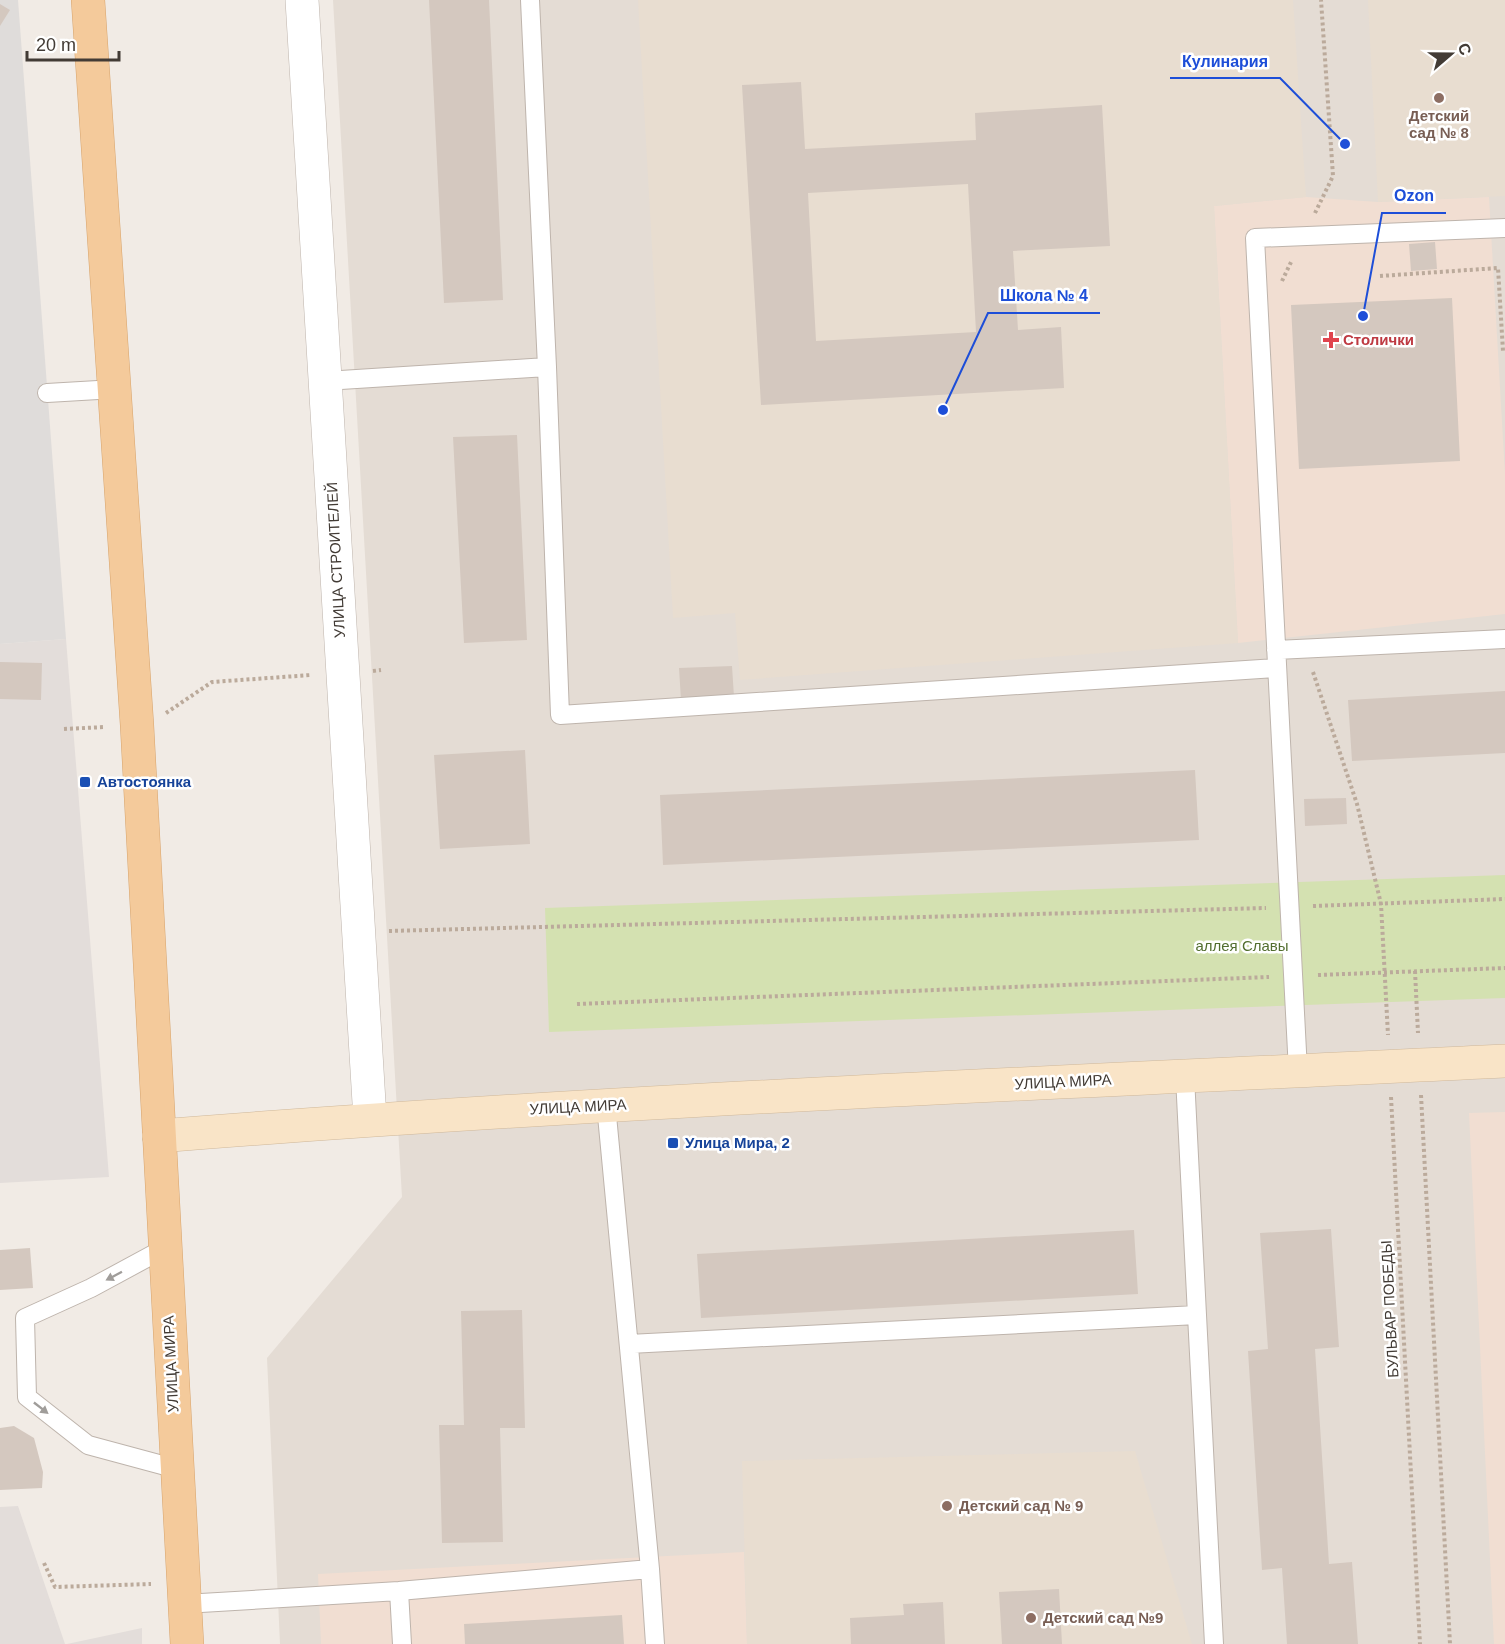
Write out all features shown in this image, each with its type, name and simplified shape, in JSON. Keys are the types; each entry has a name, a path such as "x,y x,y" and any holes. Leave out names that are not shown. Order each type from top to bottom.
{"main road":[{"path":"88,0 115,389 159,1136"},
{"name":"УЛИЦА МИРА","path":"187,1644 159,1136 370,1119 606,1105 1505,1061"}],"street":[{"name":"УЛИЦА СТРОИТЕЛЕЙ","path":"302,0 370,1119"}],"lane":[{"path":"530,0 560,715 1277,668"},
{"path":"1298,1071 1255,237 1505,228"},
{"path":"325,381 547,367"},
{"path":"47,393 115,389"},
{"path":"1276,650 1505,639"},
{"path":"1185,1077 1214,1644"},
{"path":"606,1105 650,1569 655,1644"},
{"path":"165,1248 91,1288 25,1318 27,1397 88,1445 177,1469"},
{"path":"629,1344 1197,1315"},
{"path":"184,1593 399,1591 650,1569"},
{"path":"399,1591 402,1644"}],"path":[{"path":"1277,291 1333,176 1322,0"},
{"path":"1380,276 1498,268 1503,351 1505,351"},
{"name":"БУЛЬВАР ПОБЕДЫ","path":"1305,648 1357,804 1381,904 1384,973 1405,1066 1420,1644"},
{"path":"64,729 150,724 212,682 381,670"},
{"path":"358,932 1290,907 1505,899"},
{"path":"577,1004 1505,968"},
{"path":"1415,971 1405,1066 1450,1644"},
{"path":"44,1563 55,1587 184,1593"}],"shaded area":[{"path":"0,0 18,0 66,639 0,644"},
{"path":"333,0 1505,0 1505,1644 280,1644 267,1358 402,1197"},
{"path":"638,0 1293,0 1306,197 1214,206 1238,643 740,680 735,613 673,618"},
{"name":"Детский сад № 8","path":"1368,0 1505,0 1505,196 1378,202"},
{"path":"1306,197 1378,202 1489,197 1505,474 1505,614 1238,643 1214,206"},
{"path":"66,639 109,1177 0,1183 0,644"},
{"path":"1505,1112 1505,1644 1494,1644 1469,1113"},
{"name":"Детский сад № 9","path":"1135,1451 1192,1644 747,1644 742,1461"},
{"path":"18,1506 65,1644 0,1644 0,1507"},
{"path":"744,1552 747,1644 321,1644 318,1574"},
{"path":"142,1628 142,1644 67,1644"}],"green space":[{"name":"аллея Славы","path":"1505,875 1505,998 549,1032 545,908"}],"building":[{"path":"429,0 489,0 503,300 444,303"},
{"path":"0,4 10,10 0,26"},
{"path":"801,82 805,149 976,140 975,113 1102,105 1110,246 1013,251 1018,330 1061,327 1064,388 761,405 742,85","holes":["968,184 976,332 816,341 808,193"]},
{"path":"1435,242 1437,269 1411,271 1409,244"},
{"path":"1452,298 1460,461 1299,469 1291,305"},
{"path":"517,435 527,640 464,643 453,437"},
{"path":"0,662 42,663 41,700 0,699"},
{"path":"732,666 734,697 681,700 679,668"},
{"path":"1505,691 1505,753 1352,761 1348,700"},
{"path":"525,750 530,844 440,849 434,755"},
{"path":"1195,770 1199,840 663,865 660,795"},
{"path":"1346,798 1347,824 1305,826 1304,799"},
{"path":"1331,1229 1339,1347 1315,1349 1329,1564 1352,1562 1358,1644 1287,1644 1282,1568 1262,1570 1248,1351 1268,1349 1260,1233"},
{"path":"1134,1230 1138,1294 701,1318 697,1254"},
{"path":"30,1248 33,1288 0,1290 0,1250"},
{"path":"522,1310 525,1428 500,1428 503,1542 442,1543 439,1425 464,1425 461,1311"},
{"path":"14,1426 34,1438 43,1472 42,1488 0,1490 0,1428"},
{"name":"Детский сад №9","path":"1059,1589 1062,1644 1002,1644 999,1592"},
{"path":"943,1602 945,1644 851,1644 850,1618 904,1615 903,1604"},
{"path":"622,1615 624,1644 465,1644 464,1624"}],"place":[{"name":"Детский сад № 8","path":"1439,98"},
{"name":"Кулинария","path":"1345,144"},
{"name":"Ozon","path":"1363,316"},
{"name":"Столички","path":"1331,340"},
{"name":"Школа № 4","path":"943,410"},
{"name":"Автостоянка","path":"85,782"},
{"name":"Улица Мира, 2","path":"673,1143"},
{"name":"Детский сад № 9","path":"947,1506"},
{"name":"Детский сад №9","path":"1031,1618"}]}
